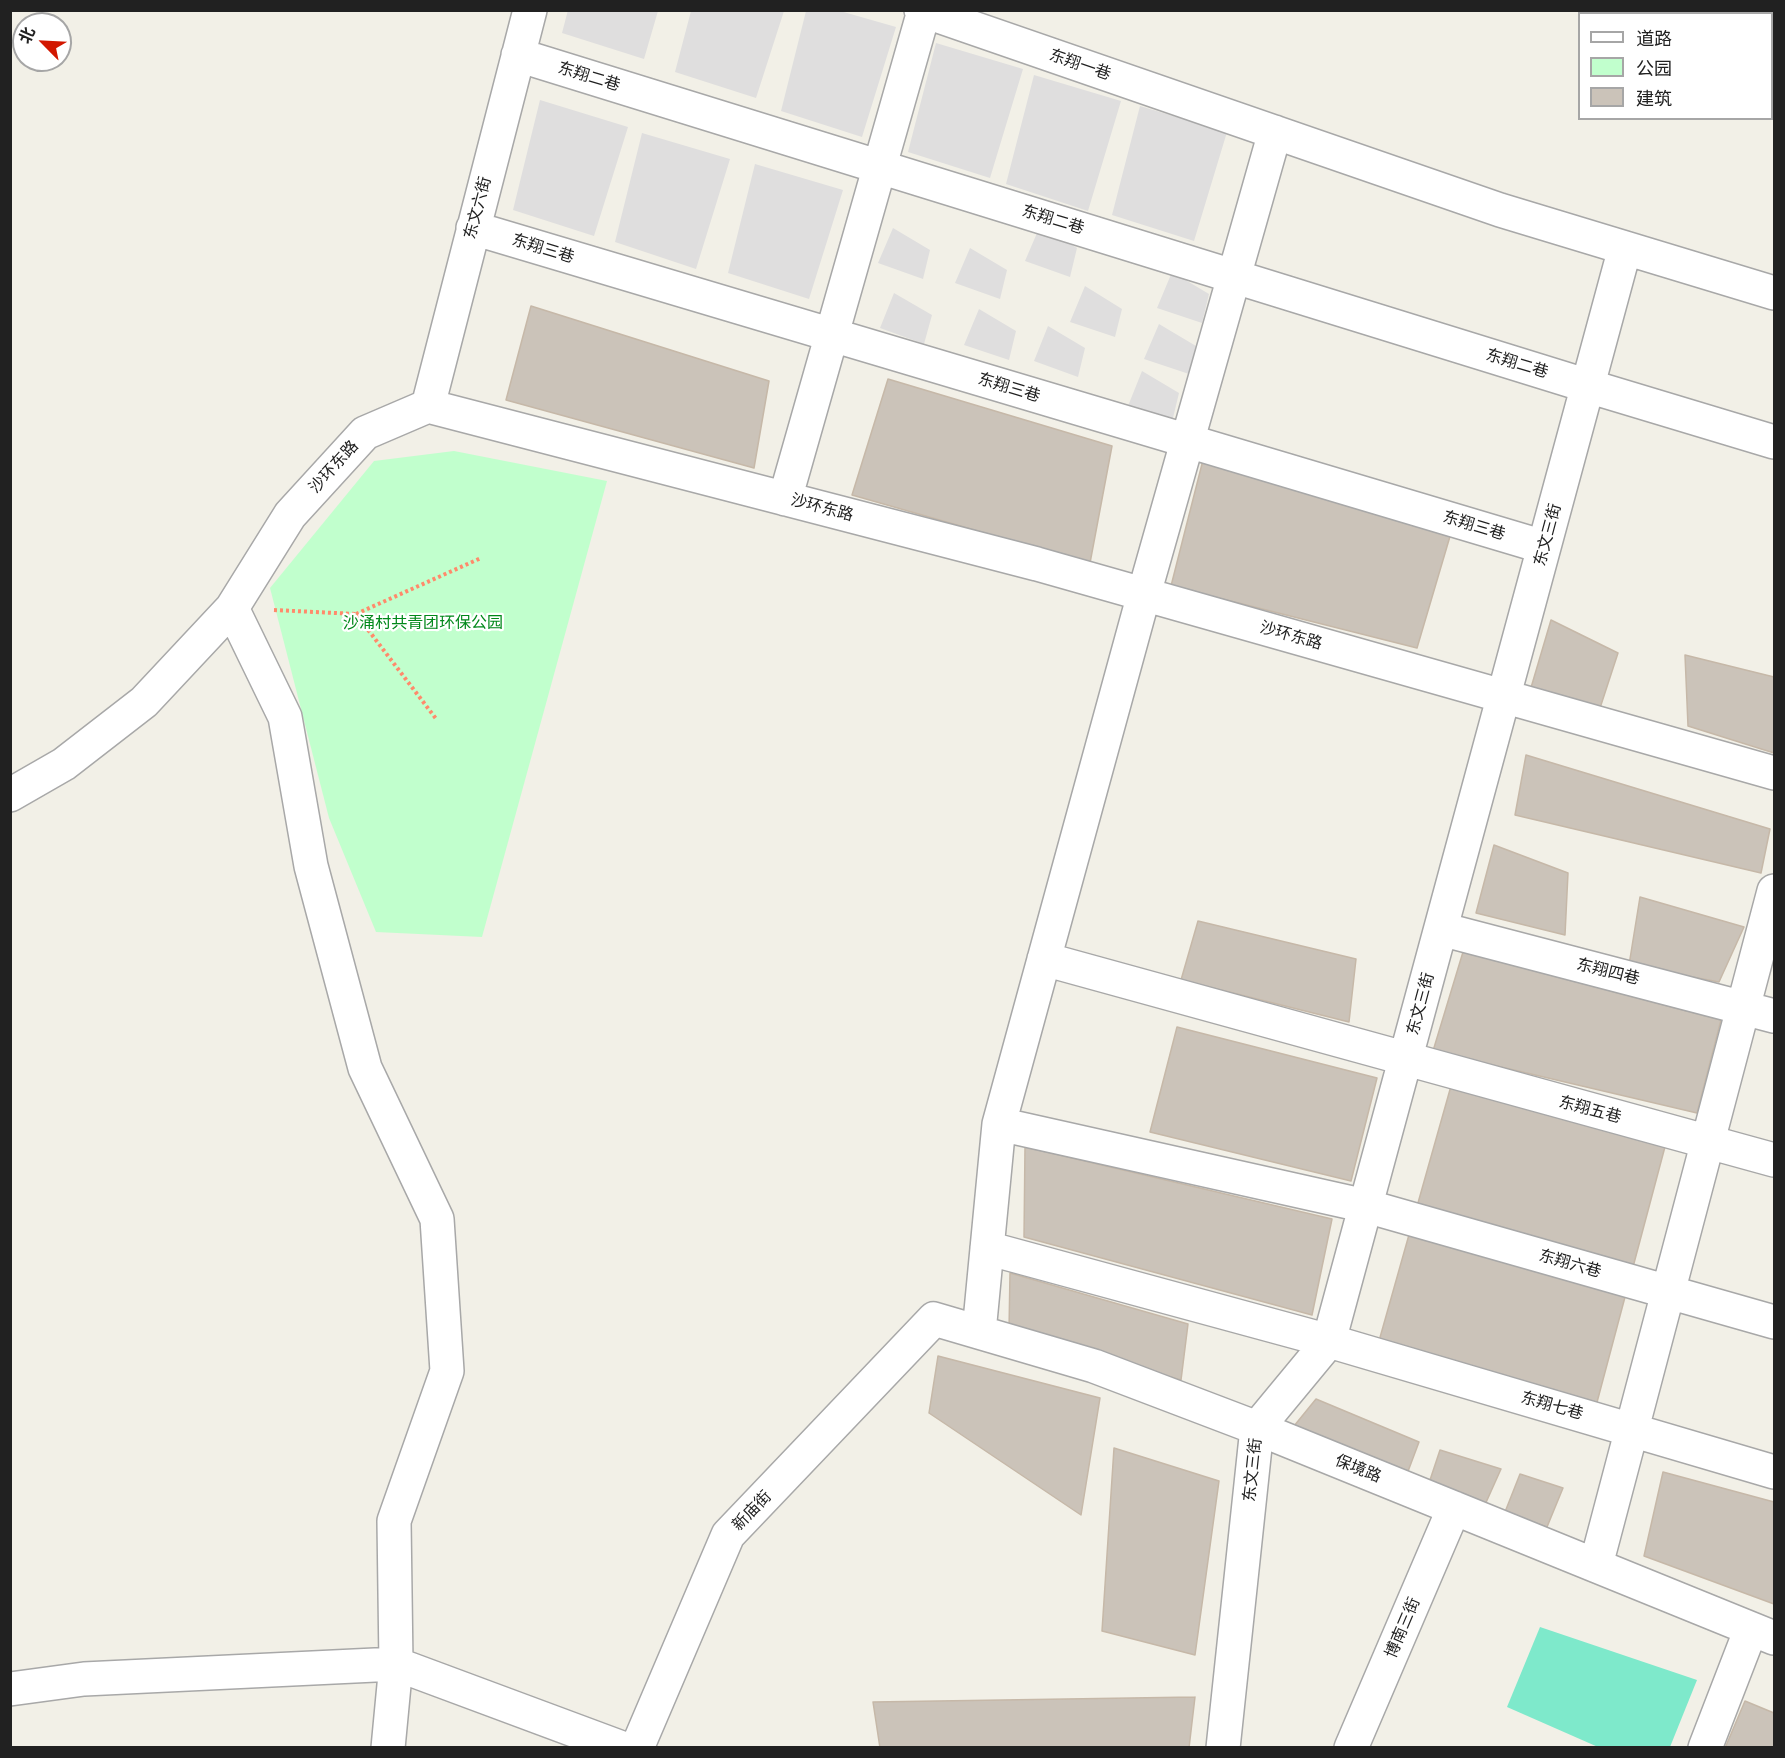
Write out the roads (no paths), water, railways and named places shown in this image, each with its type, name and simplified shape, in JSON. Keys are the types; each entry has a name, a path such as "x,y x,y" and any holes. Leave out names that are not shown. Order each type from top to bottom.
{"street":[{"name":"东文六街","path":"428,406 530,10"},
{"name":"东翔一巷","path":"923,11 1500,210 1774,293"},
{"path":"785,499 923,11"},
{"name":"东翔二巷","path":"518,55 1774,442"},
{"path":"980,1332 999,1124 1144,594 1275,132"},
{"name":"东翔三巷","path":"473,228 1544,547"},
{"name":"东文三街","path":"1223,1748 1257,1428 1329,1341 1625,248"},
{"name":"沙环东路","path":"10,795 64,764 144,702 232,608 290,515 365,433 428,406 1144,594 1774,773"},
{"path":"232,608 285,717 311,866 365,1068 437,1218 447,1371 394,1521 396,1664 388,1748"},
{"path":"1596,1565 1774,891"},
{"name":"东翔四巷","path":"1441,929 1774,1016"},
{"name":"东翔五巷","path":"1044,959 1774,1160"},
{"name":"东翔六巷","path":"999,1124 1366,1206 1774,1322"},
{"name":"东翔七巷","path":"987,1248 1329,1341 1774,1472"},
{"name":"保境路","path":"934,1319 1094,1366 1257,1428 1763,1634"},
{"name":"新庙街","path":"637,1748 729,1535 934,1319"},
{"name":"博南三街","path":"1351,1748 1454,1508"},
{"path":"1705,1748 1763,1634"},
{"path":"10,1689 84,1679 396,1664 622,1748"}],"park label":[{"name":"沙涌村共青团环保公园","path":"423,623"}]}
